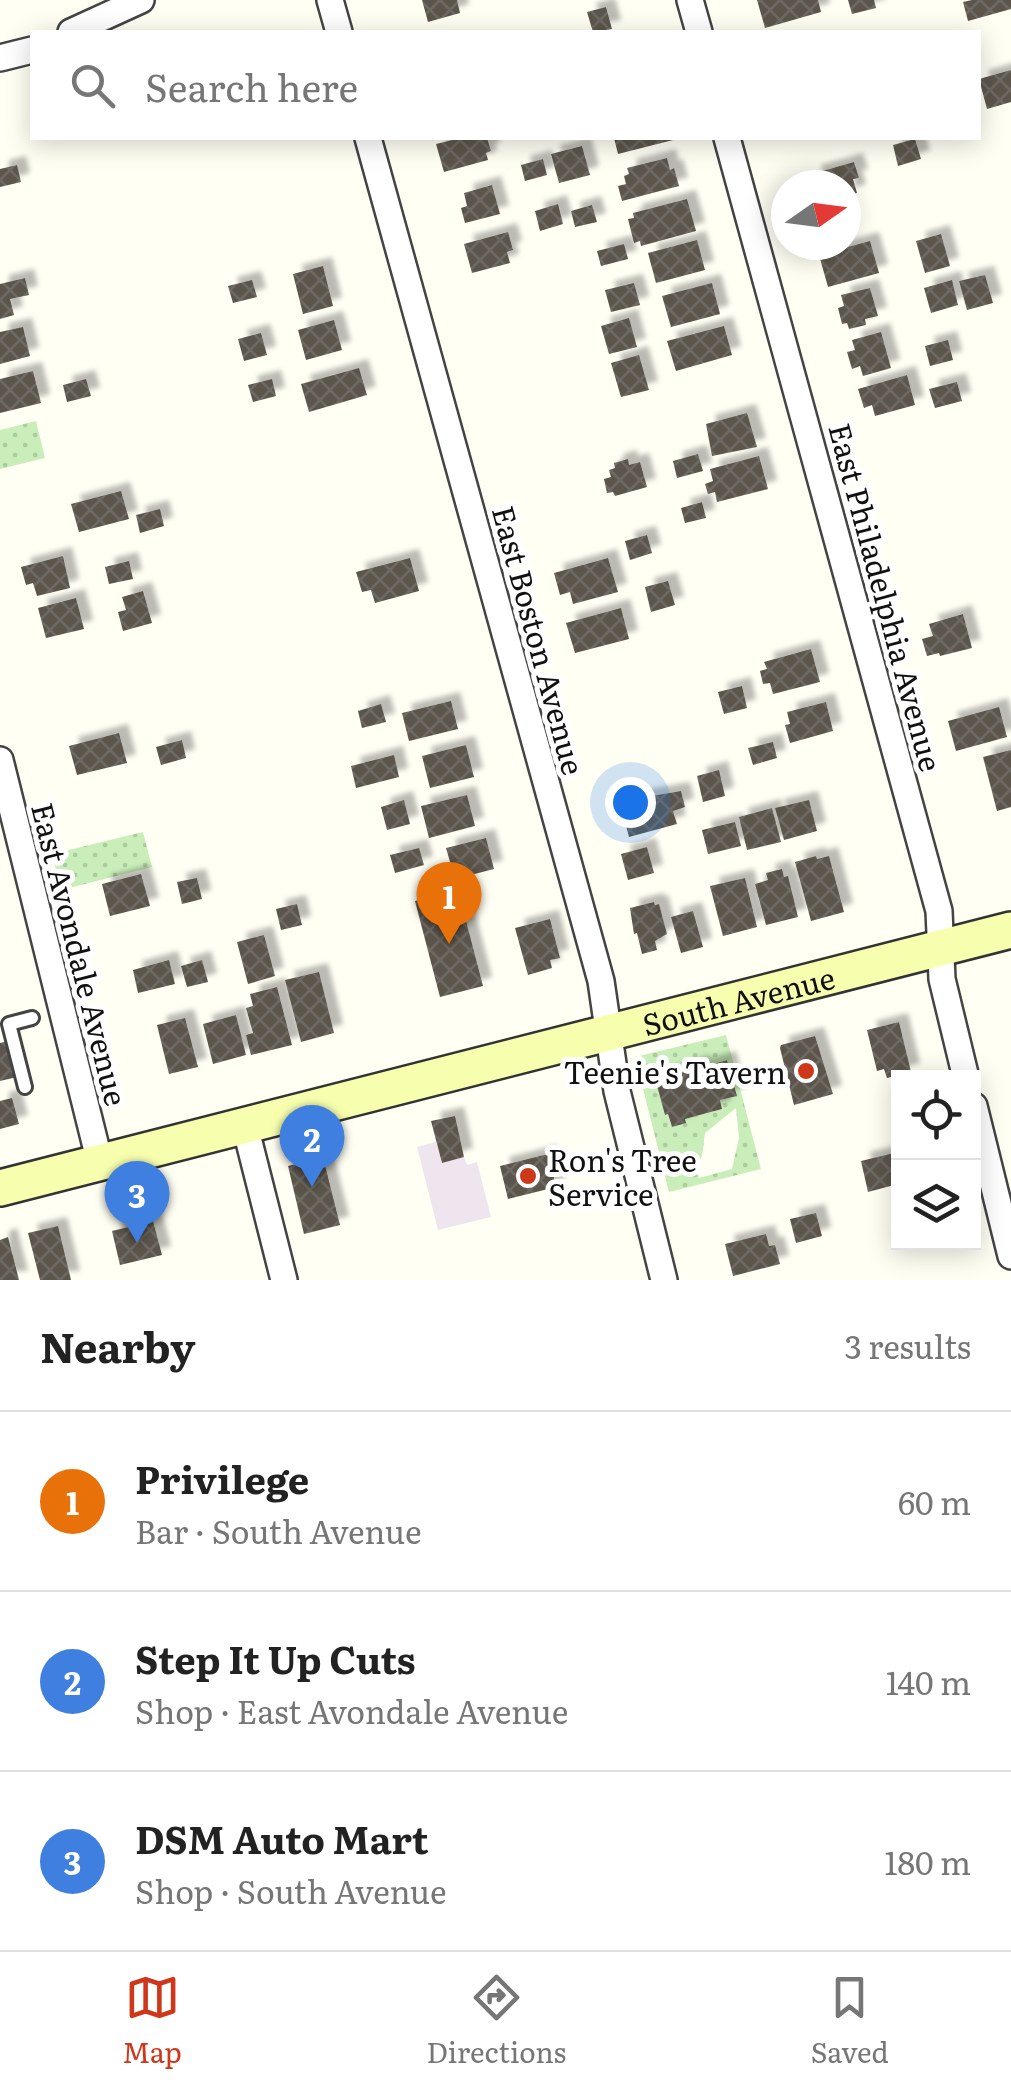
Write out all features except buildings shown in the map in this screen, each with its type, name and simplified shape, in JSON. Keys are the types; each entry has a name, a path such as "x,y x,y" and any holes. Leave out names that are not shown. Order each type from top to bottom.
{"main road":[{"name":"South Avenue","path":"0,1188 1011,930"}],"street":[{"path":"75,30 142,0"},
{"path":"330,0 338,30"},
{"path":"690,0 698,30"},
{"path":"0,58 30,50"},
{"name":"East Boston Avenue","path":"369,140 600,981 616,1091 664,1280"},
{"name":"East Philadelphia Avenue","path":"729,140 940,914 942,980 964,1070"},
{"name":"East Avondale Avenue","path":"0,760 100,1163"},
{"path":"245,1126 284,1280"},
{"path":"981,1134 1011,1256"}],"lane":[{"path":"25,1087 9,1024 32,1018"}],"shaded area":[{"path":"436,1142 442,1163 464,1157 467,1165 477,1162 491,1217 438,1230 417,1147"}],"green space":[{"path":"36,421 45,458 0,469 0,430"},
{"path":"143,832 152,867 61,890 52,854"},
{"path":"726,1035 761,1169 669,1192 635,1057","holes":["727,1060 737,1096 720,1100 722,1109 671,1126 656,1078 699,1064 701,1067","736,1108 739,1138 732,1169 699,1178 696,1167 705,1133"]}],"place":[{"name":"Privilege","path":"449,944"},
{"name":"Teenie's Tavern","path":"806,1071"},
{"name":"Ron's Tree Service","path":"528,1176"},
{"name":"Step It Up Cuts","path":"312,1187"},
{"name":"DSM Auto Mart","path":"137,1243"}]}
